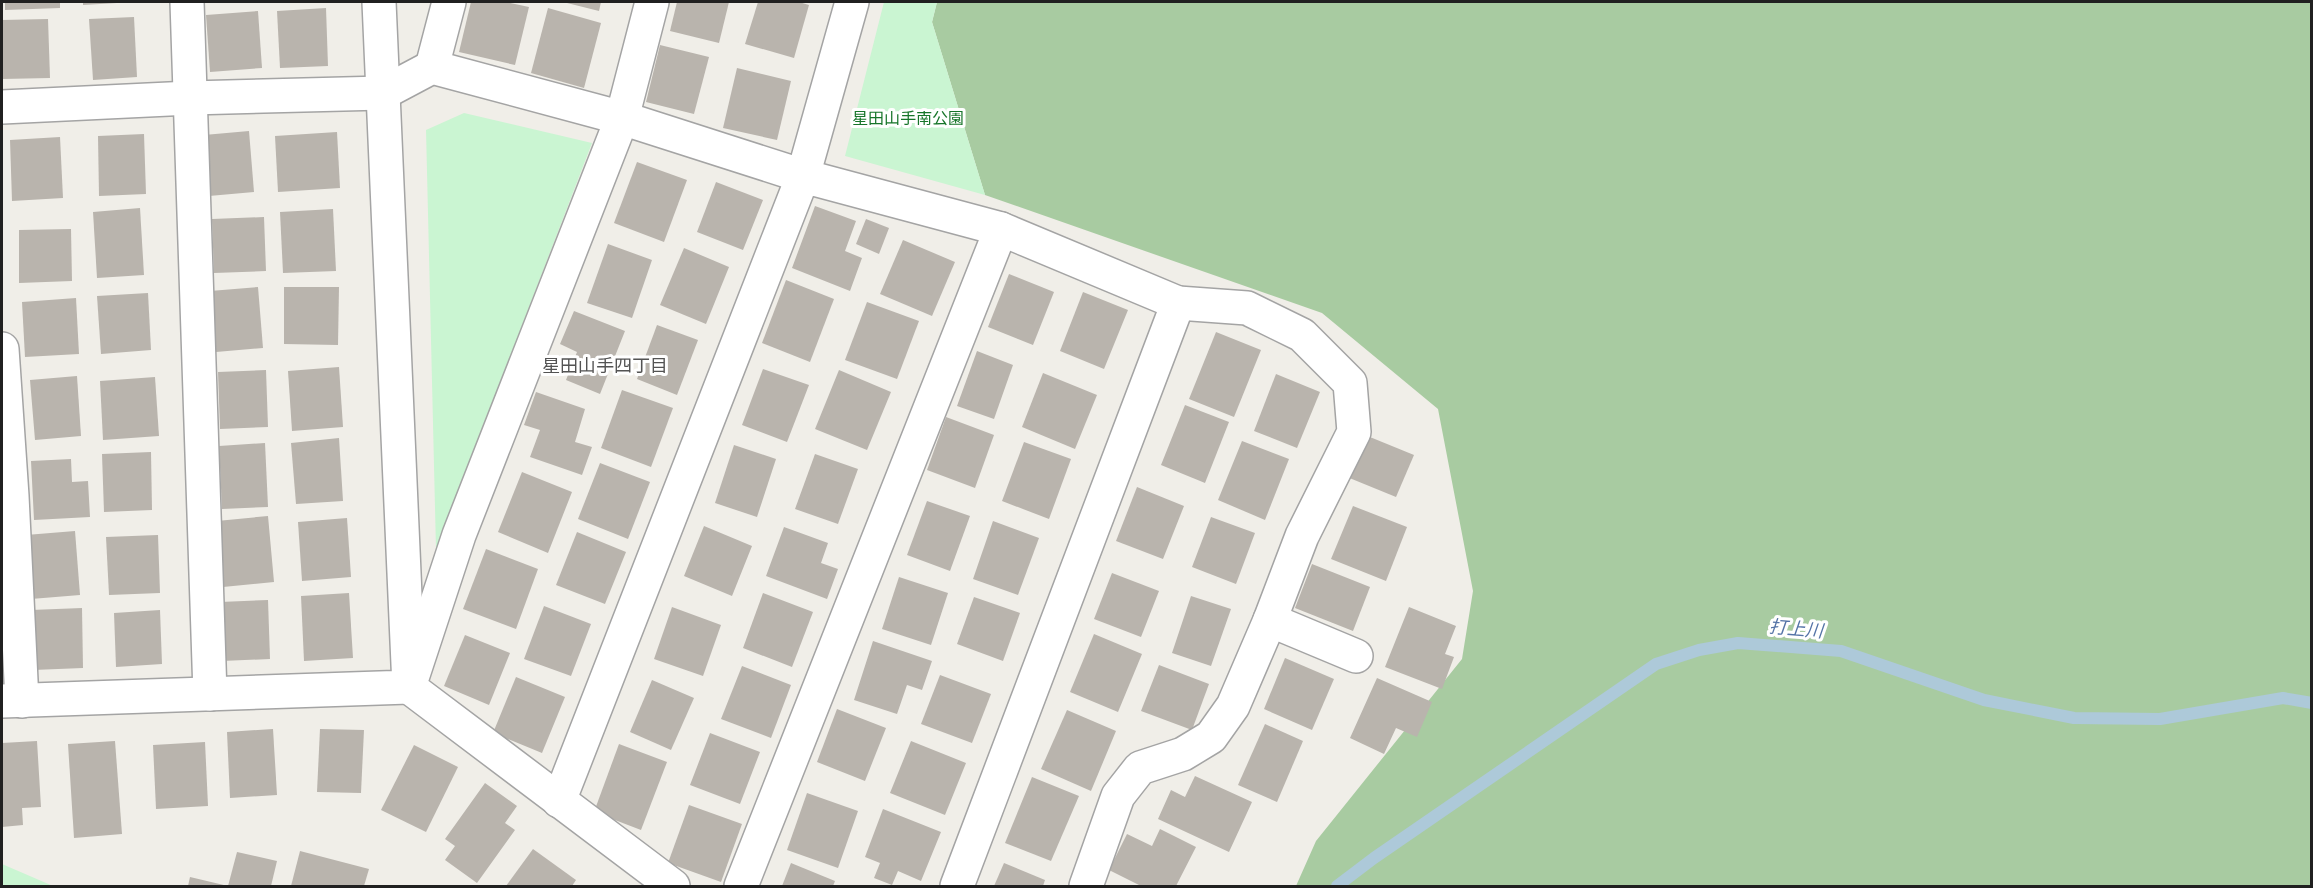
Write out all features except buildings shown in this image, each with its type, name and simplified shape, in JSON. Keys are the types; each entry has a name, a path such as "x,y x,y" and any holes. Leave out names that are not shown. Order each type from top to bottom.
{"street":[{"path":"187,2 210,694"},
{"path":"379,2 409,687"},
{"path":"432,68 449,2"},
{"path":"409,687 459,535 622,118 652,2"},
{"path":"559,801 802,176 852,2"},
{"path":"2,107 190,98 383,93 432,68 622,118 802,176 1001,229 1178,303 1247,309 1302,335 1350,383 1354,432 1302,536 1270,620 1233,706 1211,737 1183,754 1140,768 1118,796 1086,886"},
{"path":"741,886 1001,229"},
{"path":"957,886 1178,303"},
{"path":"2,349 12,496 11,701 409,687 673,886"},
{"path":"1270,620 1356,656"}],"green space":[{"name":"星田山手南公園","path":"884,2 937,2 932,22 985,195 845,156"},
{"path":"937,2 2311,2 2311,886 1296,886 1316,841 1462,659 1473,591 1438,409 1322,313 985,195 932,22"},
{"path":"464,113 592,143 436,550 426,130"},
{"path":"2,864 53,886 2,886"}],"waterway":[{"name":"打上川","path":"1337,886 1374,858 1656,664 1699,650 1738,643 1841,651 1984,700 2074,718 2160,719 2283,698 2312,703"}],"district":[{"name":"星田山手四丁目","path":"605,366"}]}
